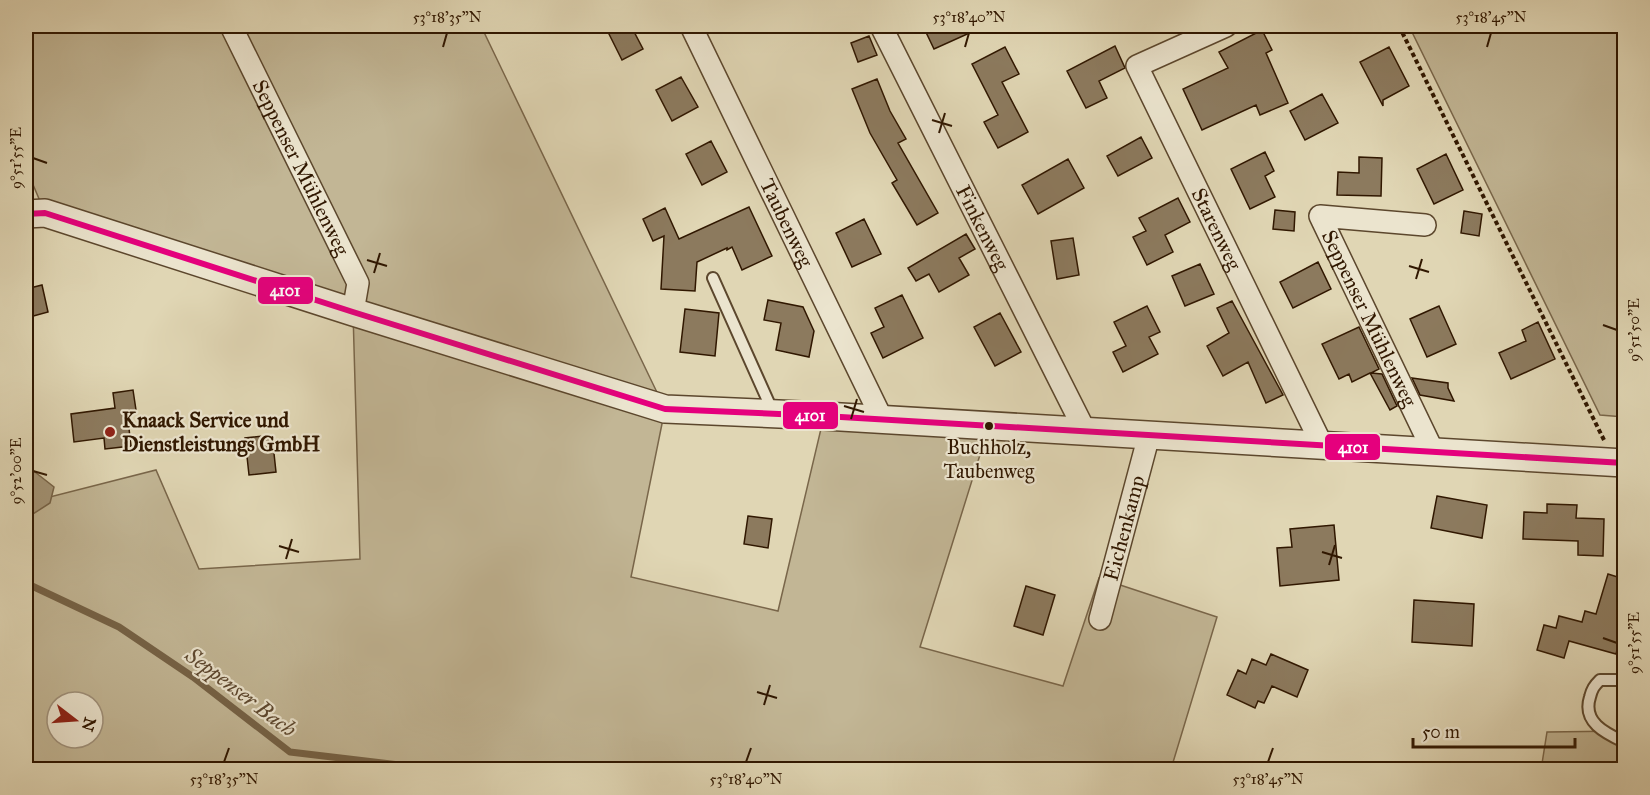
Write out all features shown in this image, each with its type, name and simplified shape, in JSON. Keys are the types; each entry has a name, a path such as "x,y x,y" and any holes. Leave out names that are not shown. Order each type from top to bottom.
{"street":[{"name":"Seppenser Mühlenweg","path":"231,26 358,283 353,312"},
{"name":"Taubenweg","path":"691,26 882,419"},
{"name":"Finkenweg","path":"881,26 1085,431"},
{"name":"Starenweg","path":"1226,26 1194,34 1137,66 1322,445"},
{"path":"26,214 45,213 665,409 882,419 1620,462"},
{"name":"Seppenser Mühlenweg","path":"1425,225 1320,216 1433,451"},
{"name":"Eichenkamp","path":"1100,619 1149,435"}],"lane":[{"path":"713,278 774,414"},
{"path":"1624,680 1600,680 1593,687 1587,705 1593,722 1624,742"}],"path":[{"path":"1399,26 1620,462"}],"shaded area":[{"path":"26,26 481,26 665,409 631,577 778,611 824,416 989,426 920,647 1063,686 1099,578 1217,617 1171,769 26,769 26,503 156,470 199,569 360,559 353,312 45,213 26,168"},
{"path":"1409,26 1624,26 1624,417 1600,415"},
{"path":"26,465 54,487 50,503 33,514 26,512"},
{"path":"1624,731 1624,769 1541,770 1547,732"}],"building":[{"path":"605,26 631,26 643,49 622,60"},
{"path":"923,26 985,26 934,49"},
{"path":"1262,30 1272,50 1266,53 1288,103 1260,115 1256,105 1202,130 1183,89 1228,68 1219,52"},
{"path":"869,36 877,55 858,62 851,43"},
{"path":"1115,46 1125,68 1099,81 1107,98 1086,108 1067,71"},
{"path":"1005,47 1019,74 1002,82 1028,132 998,148 984,122 998,115 972,64"},
{"path":"1389,47 1409,86 1383,100 1383,106 1360,62"},
{"path":"681,77 698,107 672,121 656,90"},
{"path":"877,79 890,111 906,139 898,143 938,213 917,225 892,183 897,180 870,133 852,89"},
{"path":"1322,94 1338,123 1305,140 1290,111"},
{"path":"1141,137 1152,158 1118,176 1107,156"},
{"path":"711,141 727,172 702,185 686,154"},
{"path":"1265,152 1274,171 1265,176 1275,197 1250,209 1231,169"},
{"path":"1446,154 1463,190 1434,204 1417,169"},
{"path":"1359,157 1382,158 1381,196 1337,195 1338,172 1359,173"},
{"path":"1068,159 1084,188 1038,214 1022,185"},
{"path":"1178,198 1190,222 1165,235 1173,252 1147,265 1133,237 1146,231 1139,218"},
{"path":"749,207 772,256 742,270 732,247 727,250 727,248 697,262 695,291 661,289 664,236 653,241 643,219 665,208 679,239"},
{"path":"1275,210 1295,212 1294,231 1273,229"},
{"path":"1464,211 1482,214 1479,236 1461,233"},
{"path":"864,219 881,254 852,267 836,233"},
{"path":"966,234 975,249 959,258 969,275 939,292 929,274 916,281 908,268"},
{"path":"1073,238 1079,275 1057,279 1051,241"},
{"path":"1318,262 1331,289 1293,308 1280,282"},
{"path":"1200,264 1214,294 1185,306 1172,276"},
{"path":"42,285 48,312 26,318 26,289"},
{"path":"902,295 923,338 883,358 871,333 884,327 875,308"},
{"path":"768,300 803,307 814,331 809,357 776,350 781,323 764,320"},
{"path":"1232,301 1283,395 1266,403 1248,362 1223,376 1207,346 1229,333 1217,308"},
{"path":"1147,306 1160,332 1149,337 1158,354 1123,372 1113,352 1126,346 1114,322"},
{"path":"1439,306 1456,344 1427,357 1410,319"},
{"path":"685,309 719,313 715,356 680,352"},
{"path":"1000,313 1021,352 995,366 974,327"},
{"path":"1538,322 1555,359 1511,379 1499,353 1526,341 1522,330"},
{"path":"1359,327 1379,369 1371,373 1382,374 1397,406 1390,410 1370,373 1352,382 1349,374 1339,379 1322,344"},
{"path":"1412,378 1448,383 1454,401 1420,395"},
{"path":"133,390 136,410 127,411 131,446 105,449 104,438 74,442 71,414 115,408 113,393"},
{"path":"272,435 276,472 249,475 245,438"},
{"path":"1437,496 1487,505 1482,538 1431,528"},
{"path":"1547,504 1577,505 1576,518 1604,519 1603,556 1578,555 1578,541 1523,539 1524,512 1547,513"},
{"path":"748,516 772,519 768,548 744,544"},
{"path":"1334,525 1339,580 1280,586 1277,548 1292,547 1290,529"},
{"path":"1608,574 1624,579 1624,624 1616,654 1569,641 1564,658 1537,650 1544,625 1556,628 1559,616 1582,622 1585,611 1596,614"},
{"path":"1026,586 1055,595 1043,635 1014,626"},
{"path":"1414,600 1474,604 1472,646 1412,642"},
{"path":"1271,654 1308,670 1297,697 1272,686 1264,703 1258,701 1255,708 1227,695 1238,670 1246,674 1252,659 1266,665"}],"waterway":[{"name":"Seppenser Bach","path":"26,585 119,627 193,677 290,752 453,770"}],"transit line":[{"name":"4101","path":"26,214 45,213 665,409 824,416 1624,463"}],"place":[{"name":"Buchholz, Taubenweg","path":"989,426"},
{"name":"Knaack Service und Dienstleistungs GmbH","path":"110,432"}]}
